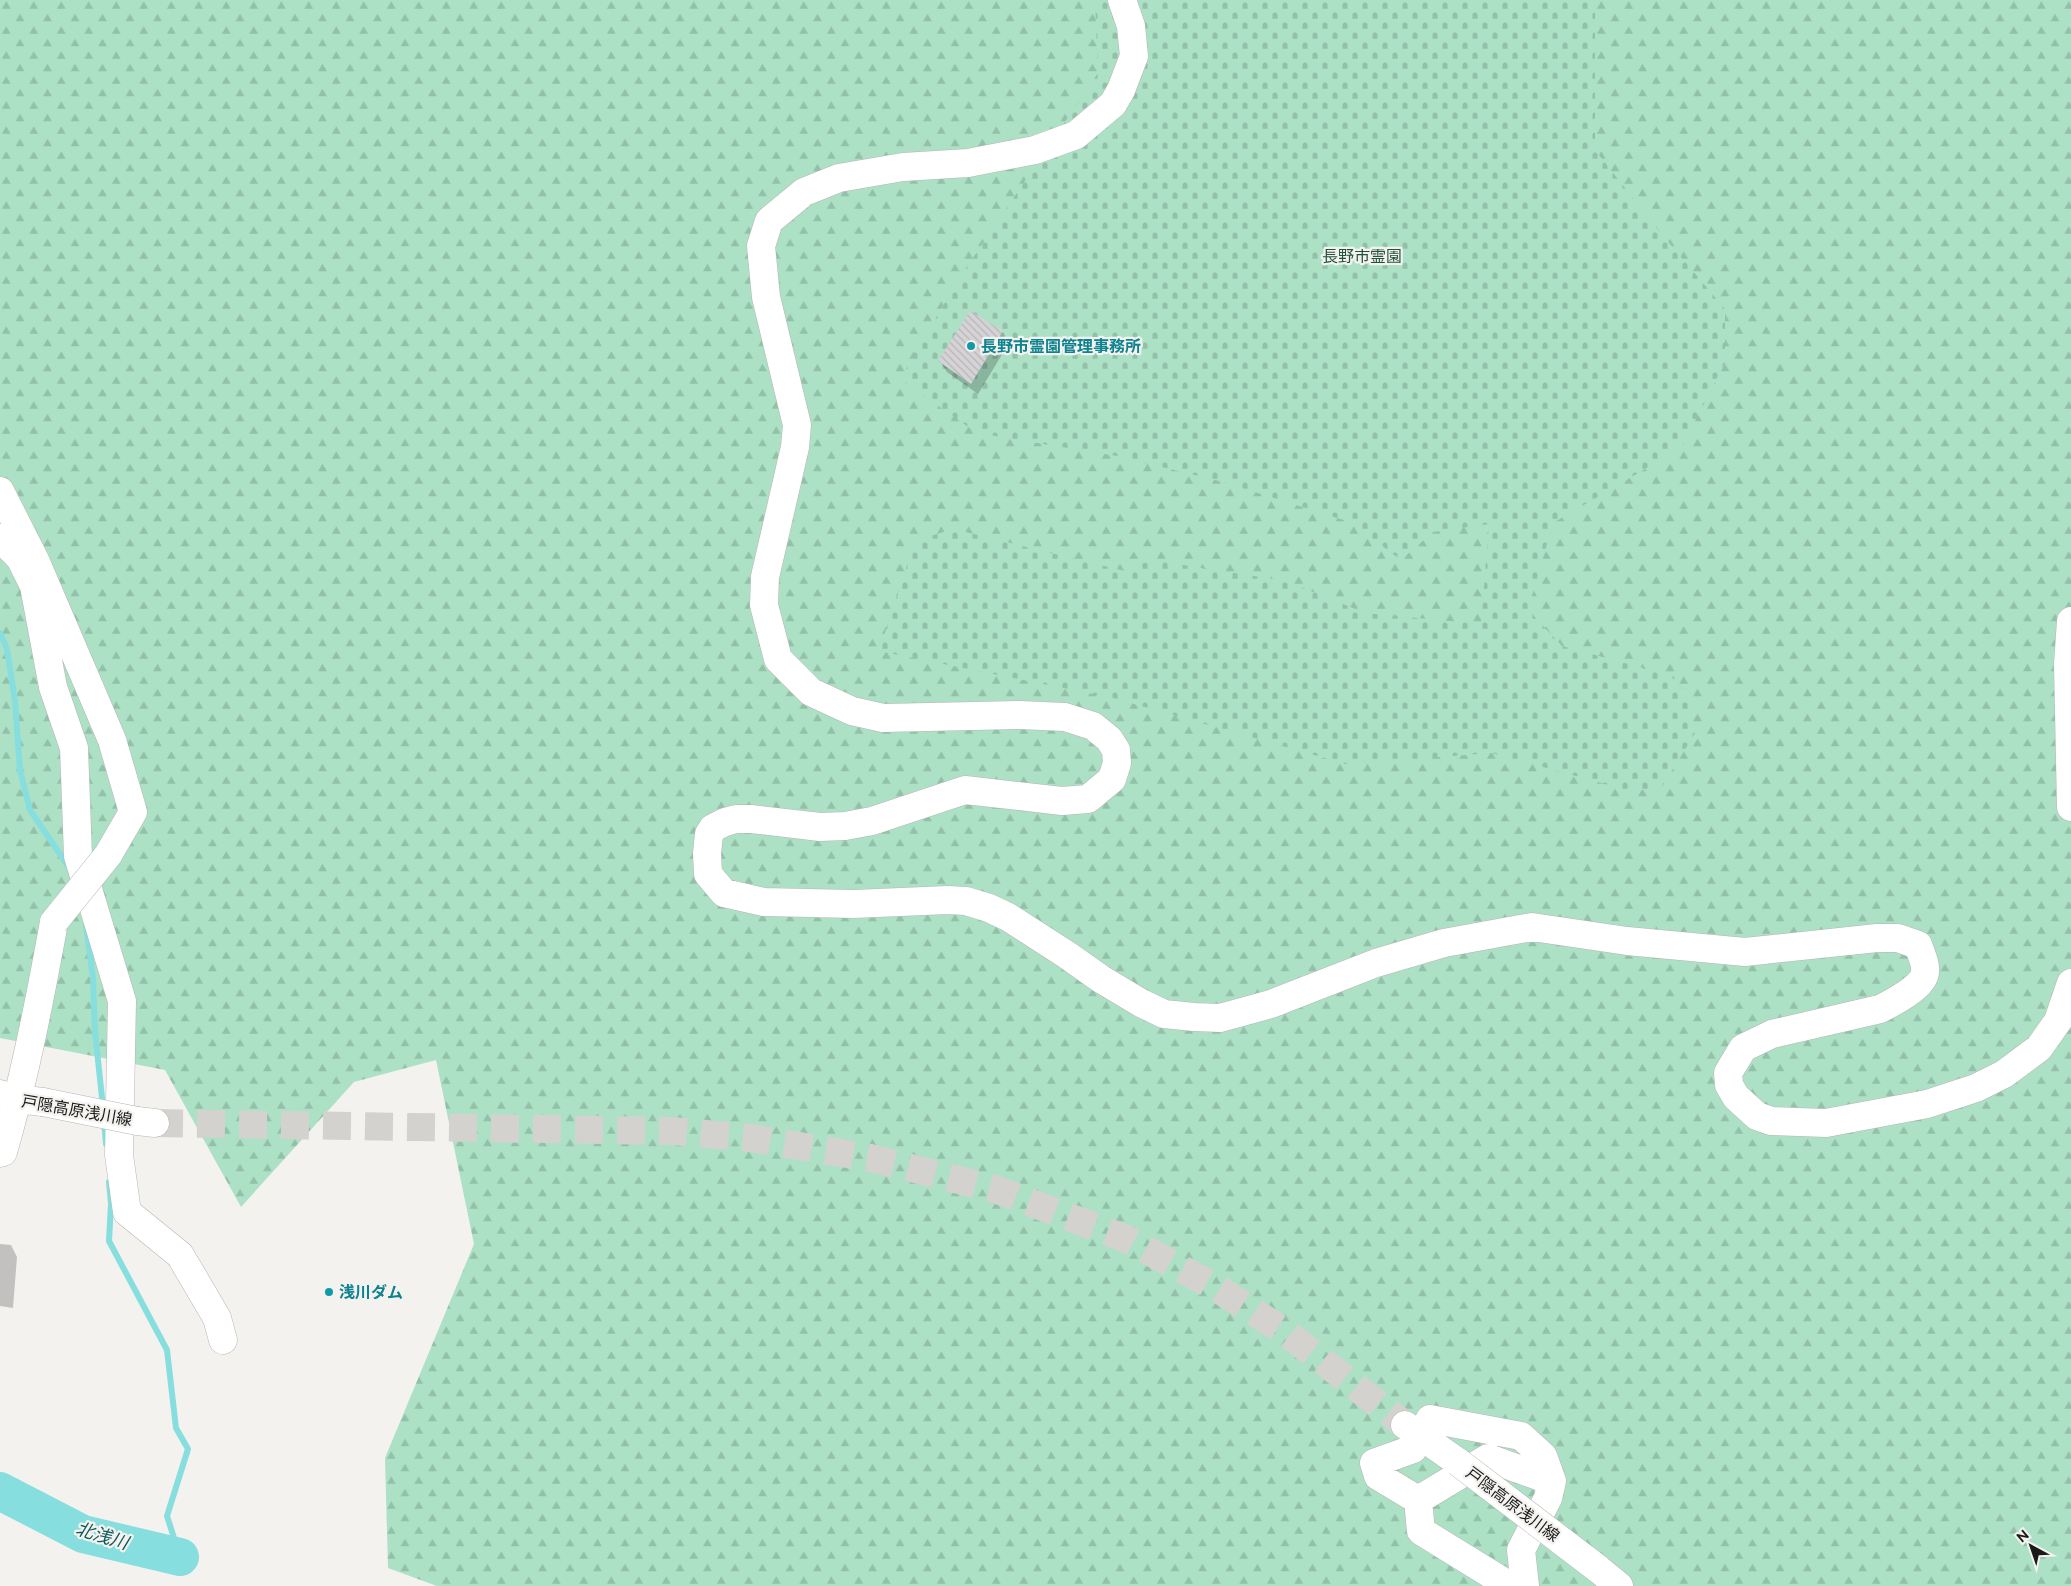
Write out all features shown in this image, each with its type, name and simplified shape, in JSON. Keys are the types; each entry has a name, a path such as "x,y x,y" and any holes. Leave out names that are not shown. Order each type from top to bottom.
{"street":[{"path":"1122,0 1131,26 1134,56 1122,90 1113,104 1076,135 1035,150 968,163 903,167 838,178 804,192 769,222 761,246 766,297 797,425 796,447 765,577 764,605 778,659 811,692 852,711 883,718 1020,715 1065,717 1093,726 1109,739 1116,750 1117,763 1112,779 1088,799 1062,801 965,790 872,821 845,826 820,827 751,819 736,819 725,822 713,828 709,834 707,853 708,874 724,893 764,902 854,904 966,901 989,908 1008,917 1101,979 1141,1003 1164,1014 1194,1017 1220,1018 1271,1004 1376,962 1444,943 1532,927 1628,941 1745,952 1877,938 1898,938 1918,945 1925,963 1926,975 1921,983 1894,1002 1880,1009 1772,1034 1743,1048 1728,1073 1729,1085 1736,1097 1756,1116 1771,1121 1826,1123 1927,1104 1976,1088 2004,1074 2040,1048 2058,1021 2071,983"},
{"path":"0,491 35,560 112,740 133,812 108,855 54,922 40,1002 8,1097 2,1152 0,1153"},
{"path":"0,538 20,558 34,586 53,687 74,748 78,856 122,1001 119,1155 127,1212 180,1255 217,1318 223,1340"},
{"path":"2071,621 2068,664 2071,807"},
{"name":"戸隠高原浅川線","path":"8,1097 146,1122"},
{"path":"1418,1500 1378,1476 1374,1463 1413,1449 1412,1430 1430,1419 1521,1436 1543,1456 1552,1481 1548,1498 1520,1550 1525,1586"},
{"name":"戸隠高原浅川線","path":"1412,1430 1458,1462 1620,1586"},
{"path":"1418,1500 1488,1458 1552,1481"},
{"path":"1418,1500 1421,1531 1510,1586"}],"green space":[{"path":"0,0 2071,0 2071,1586 437,1586 388,1568 385,1458 474,1244 436,1060 354,1082 241,1207 165,1070 0,1038"},
{"name":"長野市霊園","path":"1095,0 1595,0 1595,150 1659,231 1725,309 1725,363 1681,448 1553,523 1528,610 1562,646 1673,676 1687,693 1695,733 1660,790 1627,790 1492,753 1346,764 1113,698 879,651 915,541 953,529 1125,571 1151,560 1286,581 1365,613 1481,624 1489,524 1433,532 1401,560 1350,522 1223,482 1117,456 977,433 900,379 960,277 1098,73"}],"building":[{"name":"長野市霊園管理事務所","path":"970,311 1003,331 971,384 938,361"}],"waterway":[{"path":"0,633 7,649 15,701 20,770 30,810 68,866"},
{"path":"86,925 93,978 95,1032 103,1107"},
{"path":"104,1122 106,1144"},
{"path":"109,1182 111,1204 109,1241 167,1350 176,1428 188,1449 167,1516 180,1557"},
{"name":"北浅川","path":"0,1491 83,1534 180,1557"}],"tunnel":[{"path":"155,1123 672,1131 751,1138 871,1158 995,1189 1124,1238 1217,1288 1288,1334 1405,1425"}],"place":[{"name":"長野市霊園管理事務所","path":"971,346"},
{"name":"浅川ダム","path":"329,1292"}]}
